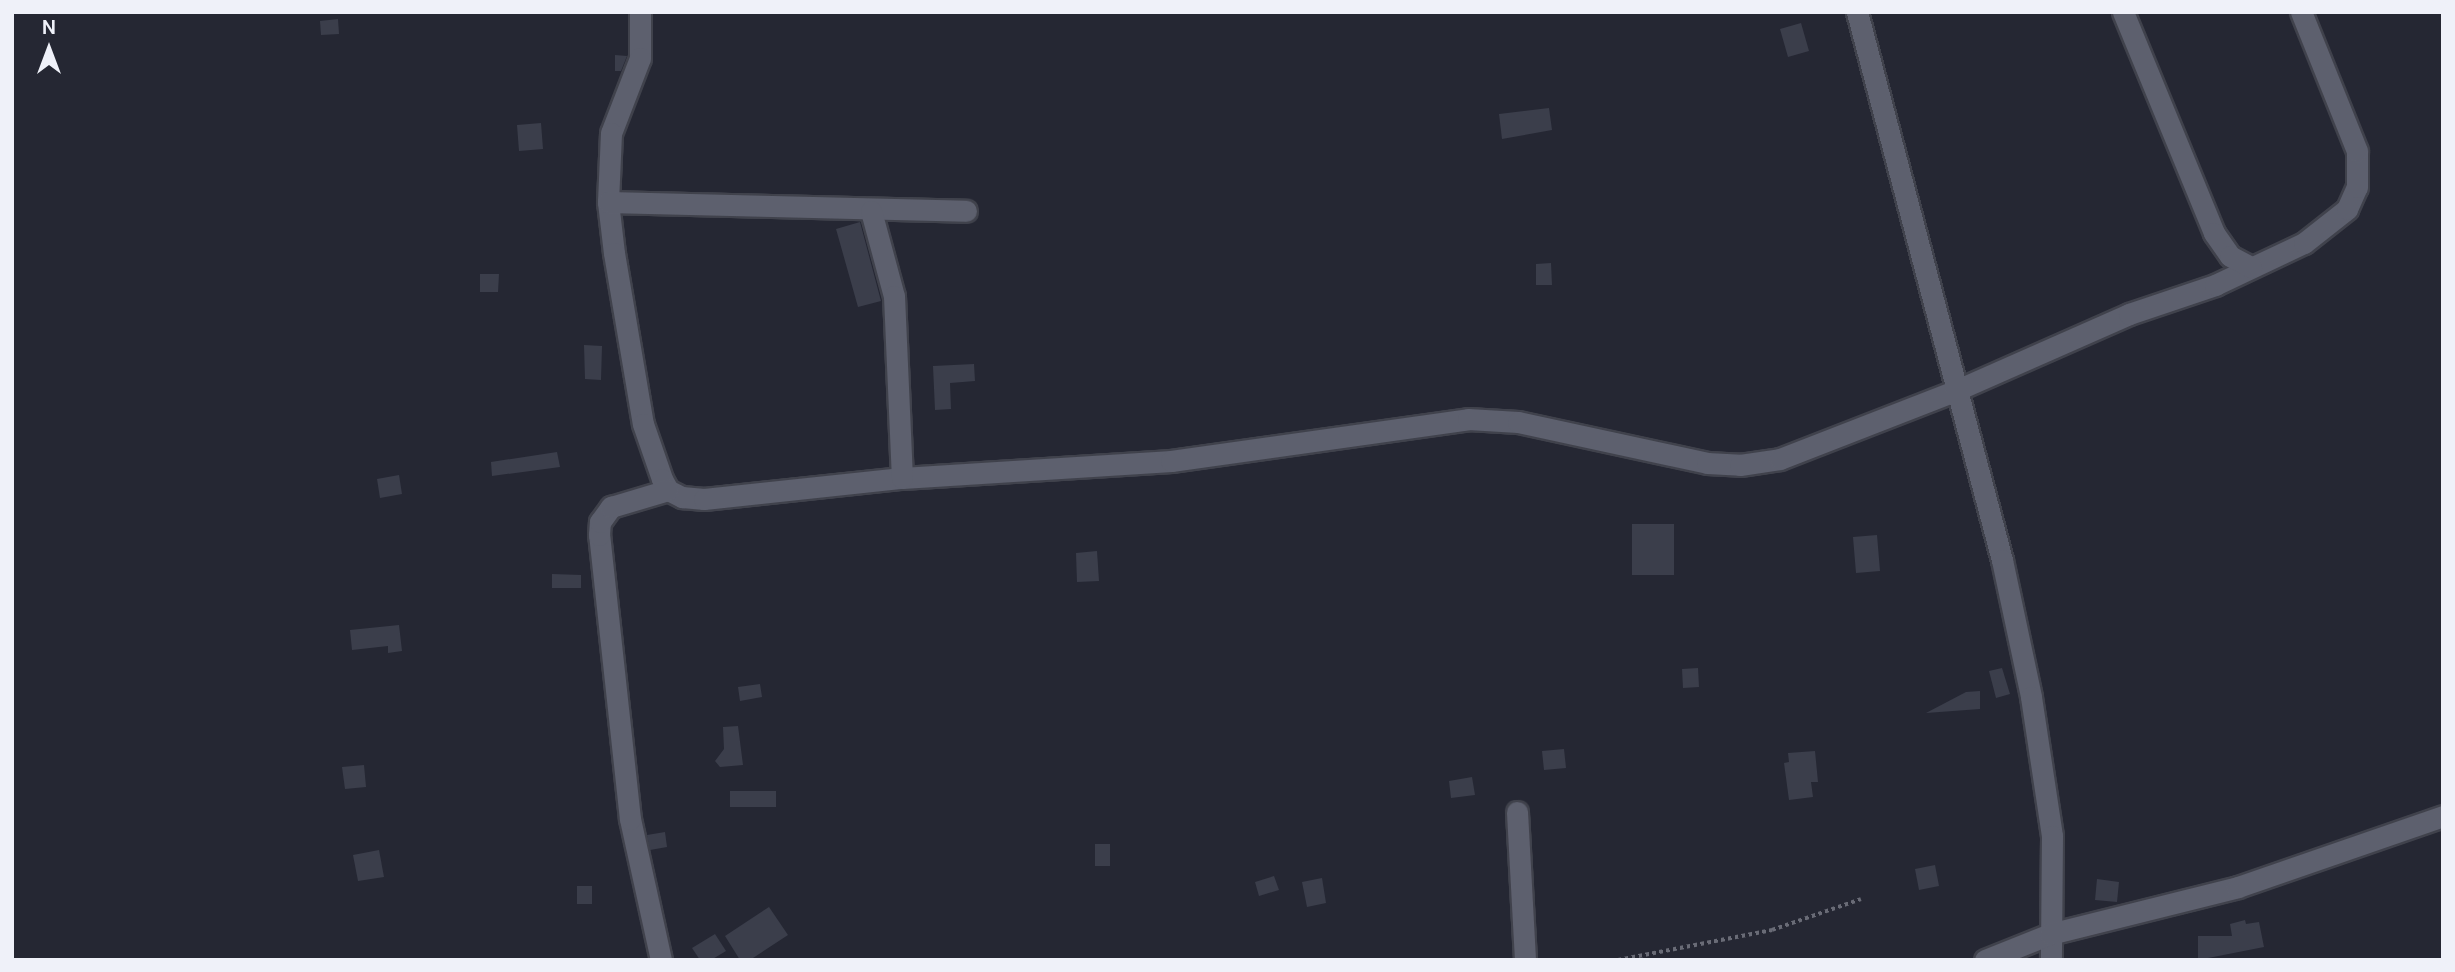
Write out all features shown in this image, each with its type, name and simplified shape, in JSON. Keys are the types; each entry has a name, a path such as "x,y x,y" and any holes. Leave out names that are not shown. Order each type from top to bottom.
{"street":[{"path":"640,12 640,58 611,133 608,202 643,424 668,490"},
{"path":"1857,12 2002,560 2046,775 2052,836 2051,960"},
{"path":"2123,12 2214,233 2230,256 2251,267"},
{"path":"661,960 630,819 599,535 600,522 611,507 668,490 704,499 902,478 1171,461 1468,419 1518,422 1707,463 1740,465 1780,459 1957,390 2129,314 2251,267 2304,243 2347,209 2355,198 2358,165 2353,136 2301,12"},
{"path":"608,202 872,211 966,211"},
{"path":"872,211 894,296 902,478"},
{"path":"1517,812 1525,960"},
{"path":"1985,960 2050,934 2238,887 2443,816"}],"path":[{"path":"1618,960 1772,930 1861,899"}],"building":[{"path":"338,19 339,34 321,35 320,21"},
{"path":"1801,23 1809,51 1788,57 1780,29"},
{"path":"615,55 627,56 621,71 615,71"},
{"path":"1549,108 1552,130 1502,139 1499,114"},
{"path":"541,123 543,149 519,151 517,125"},
{"path":"860,222 881,301 858,307 836,229"},
{"path":"1551,263 1552,285 1536,285 1536,264"},
{"path":"480,274 499,274 498,292 480,292"},
{"path":"584,345 602,346 601,380 585,379"},
{"path":"974,364 975,381 950,383 951,409 935,410 933,366"},
{"path":"557,452 560,467 492,476 491,462"},
{"path":"399,475 402,494 380,498 377,479"},
{"path":"1632,524 1674,524 1674,575 1632,575"},
{"path":"1877,535 1880,571 1856,573 1853,537"},
{"path":"1097,551 1099,581 1077,582 1076,553"},
{"path":"552,574 581,575 581,588 552,588"},
{"path":"399,625 402,651 388,653 388,646 352,650 350,630"},
{"path":"1698,668 1699,687 1683,688 1682,669"},
{"path":"2002,668 2010,694 1996,698 1989,671"},
{"path":"760,684 762,697 740,701 738,687"},
{"path":"1980,691 1980,709 1926,713 1966,692"},
{"path":"738,726 743,765 720,767 715,761 724,749 723,727"},
{"path":"1564,749 1566,768 1544,770 1542,751"},
{"path":"1815,751 1818,782 1811,782 1813,797 1789,800 1784,763 1789,762 1788,753"},
{"path":"364,765 366,787 345,789 342,767"},
{"path":"1472,777 1475,795 1451,798 1449,781"},
{"path":"730,791 776,791 776,807 730,807"},
{"path":"665,832 667,847 650,850 647,835"},
{"path":"1095,844 1110,844 1110,866 1095,866"},
{"path":"379,850 384,877 358,881 353,855"},
{"path":"1935,865 1939,886 1919,890 1915,869"},
{"path":"1274,876 1279,890 1259,896 1255,882"},
{"path":"1322,878 1326,903 1307,907 1302,882"},
{"path":"2097,879 2119,882 2117,902 2095,900"},
{"path":"577,886 592,886 592,904 577,904"},
{"path":"769,907 788,935 750,960 740,960 725,936"},
{"path":"2245,920 2246,924 2259,922 2264,947 2198,960 2198,936 2232,936 2230,924"},
{"path":"715,934 726,951 711,960 700,960 692,948"}]}
